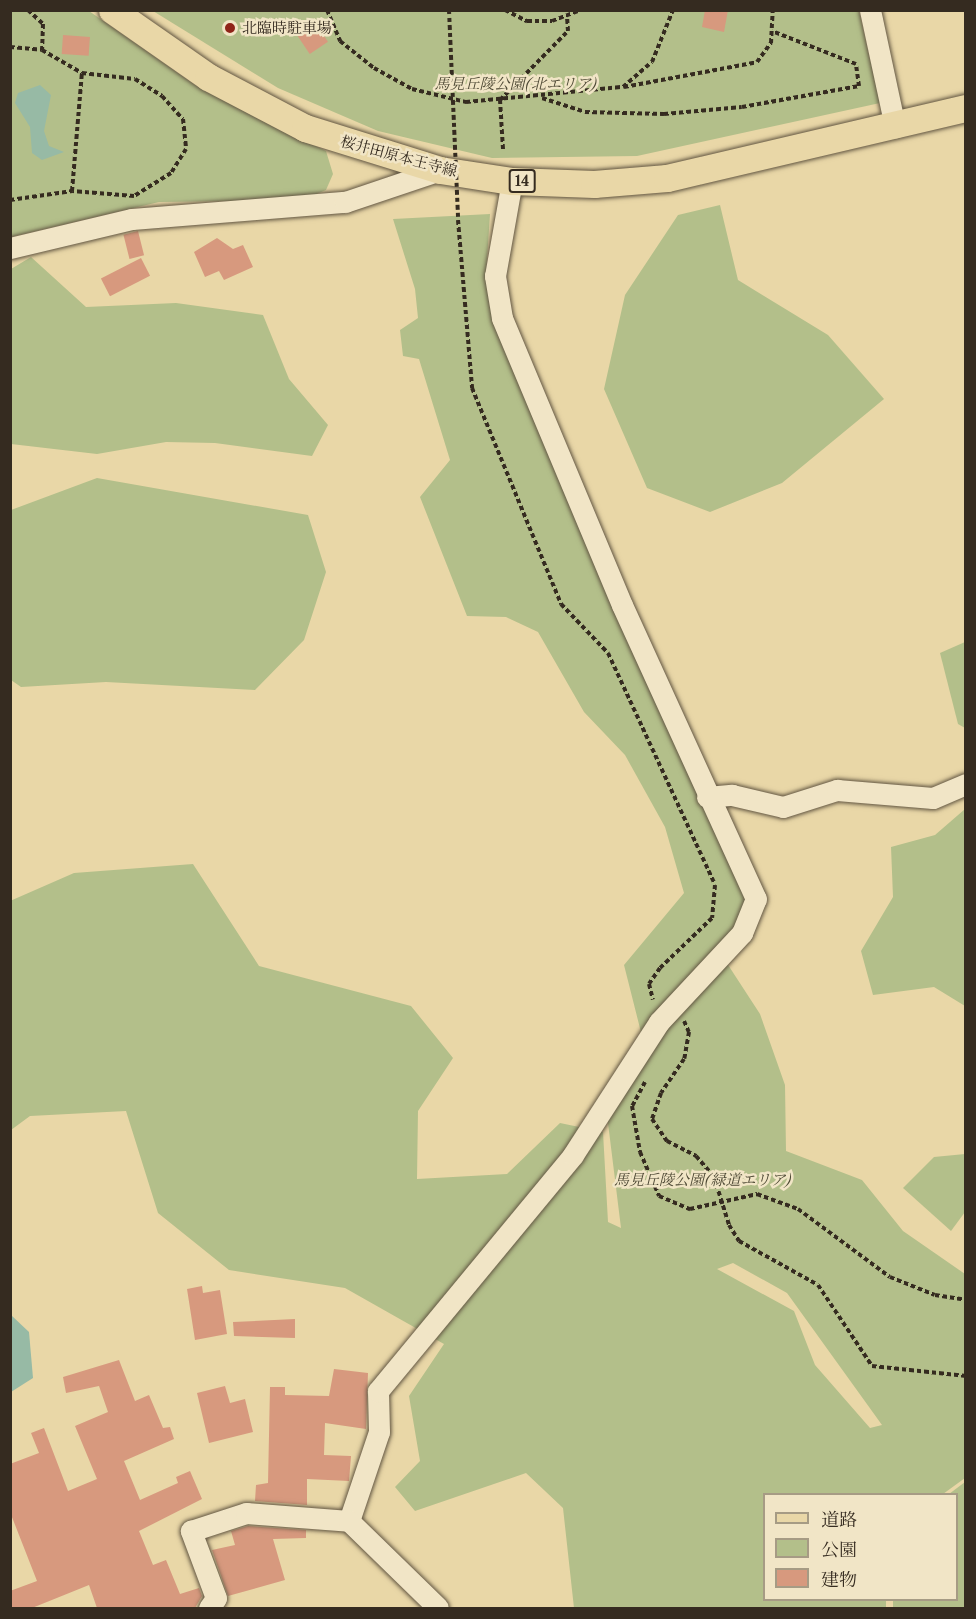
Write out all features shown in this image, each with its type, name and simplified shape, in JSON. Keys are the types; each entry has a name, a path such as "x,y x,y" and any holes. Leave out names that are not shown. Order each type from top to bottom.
{"main road":[{"name":"桜井田原本王寺線","path":"112,10 208,77 305,128 440,170 512,181 594,184 667,178 896,127 966,108"}],"street":[{"path":"870,10 896,127"},
{"path":"10,248 132,219 345,202 440,170"},
{"path":"349,1521 379,1432 378,1392 573,1155 665,1015 742,933 756,899 707,797 502,318 495,276 512,181"},
{"path":"707,797 732,795 783,807 837,790 933,798 966,784"},
{"path":"209,1608 216,1598 191,1531 246,1513 349,1521 438,1608"}],"path":[{"path":"28,10 43,24 42,50"},
{"path":"327,10 340,41 412,89 466,102 542,98 623,87 757,62 772,31 773,10"},
{"path":"449,10 458,220 472,388 561,604 608,653 715,885 712,918 649,984 665,1015 689,1032 684,1059 661,1093 652,1119 667,1141 696,1156 714,1177 729,1225 739,1241 818,1285 837,1312 859,1353 883,1371 966,1376"},
{"path":"505,10 527,21 567,17 581,10"},
{"path":"623,87 652,62 673,10"},
{"path":"503,148 500,100 568,31 567,17"},
{"path":"542,98 585,112 664,114 742,107 859,86 856,64 772,31"},
{"path":"10,47 42,50 82,73 135,79 162,96 183,119 186,149 171,173 134,196 72,191 10,200"},
{"path":"72,191 82,73"},
{"path":"649,1077 632,1106 640,1152 659,1196 690,1209 757,1194 798,1209 890,1277 934,1295 966,1300"}],"green space":[{"path":"10,11 89,11 198,87 326,151 333,174 326,190 302,200 159,202 11,237"},
{"name":"馬見丘陵公園(北エリア)","path":"153,11 859,11 880,103 637,156 492,158 378,131 278,88"},
{"path":"720,205 738,280 828,335 884,399 782,483 710,512 647,488 604,389 625,295 678,215"},
{"name":"馬見丘陵公園(緑道エリア)","path":"490,214 486,275 750,900 719,951 760,1014 785,1085 786,1151 862,1180 903,1231 965,1274 965,1478 944,1493 763,1493 763,1601 886,1601 886,1608 574,1608 563,1508 526,1473 415,1511 395,1487 420,1461 409,1396 444,1344 345,1288 229,1270 158,1213 126,1111 30,1116 11,1130 10,901 74,873 193,864 259,966 411,1006 453,1058 418,1111 417,1179 507,1174 560,1123 603,1132 608,1222 621,1228 607,1115 647,1056 624,965 684,893 665,827 625,755 584,712 538,632 506,617 467,616 420,497 450,460 419,359 403,356 400,330 418,318 415,289 393,219","holes":["733,1263 787,1293 882,1425 870,1428 815,1365 794,1311 717,1269"]},
{"path":"31,257 86,307 176,303 263,315 289,379 328,425 312,456 215,443 166,442 97,454 11,444 11,269"},
{"path":"97,478 308,515 326,572 304,640 255,690 106,682 21,687 11,680 11,510"},
{"path":"965,642 965,728 958,724 940,653"},
{"path":"965,809 965,1006 934,987 873,995 861,951 893,897 891,847 935,835"},
{"path":"965,1154 965,1212 951,1231 903,1188 934,1157"},
{"path":"965,1482 965,1608 893,1608 893,1601 958,1601 958,1493 950,1493"}],"shaded area":[{"path":"40,85 51,95 44,131 49,146 64,152 42,160 32,153 30,127 15,103 18,93"},
{"path":"11,1315 29,1332 33,1378 11,1392"}],"building":[{"path":"705,10 728,10 724,32 702,27"},
{"path":"314,21 328,42 310,54 296,33"},
{"path":"63,35 90,37 89,56 62,54"},
{"path":"138,231 144,255 129,259 123,235"},
{"path":"217,238 233,249 243,245 253,267 224,280 219,271 205,277 194,252"},
{"path":"141,258 150,276 110,296 101,278"},
{"path":"202,1286 203,1293 220,1290 227,1334 195,1340 187,1289"},
{"path":"295,1319 295,1338 234,1336 233,1322"},
{"path":"119,1360 135,1401 149,1395 163,1428 170,1427 174,1439 124,1461 140,1500 178,1483 176,1477 190,1471 202,1499 139,1531 153,1565 166,1560 180,1594 199,1588 202,1596 195,1608 97,1608 89,1585 32,1608 10,1608 10,1591 37,1581 10,1512 10,1464 39,1453 31,1433 44,1428 68,1491 97,1479 75,1426 108,1412 99,1386 66,1393 63,1377"},
{"path":"334,1369 368,1373 366,1429 325,1423 324,1455 351,1456 349,1481 307,1479 307,1505 255,1501 256,1485 268,1483 270,1387 285,1387 285,1395 329,1396"},
{"path":"225,1386 230,1403 245,1399 253,1432 209,1443 197,1393"},
{"path":"248,1526 306,1530 306,1538 273,1539 285,1580 228,1596 212,1550 235,1545 231,1531"}],"place":[{"name":"北臨時駐車場","path":"230,28"}]}
